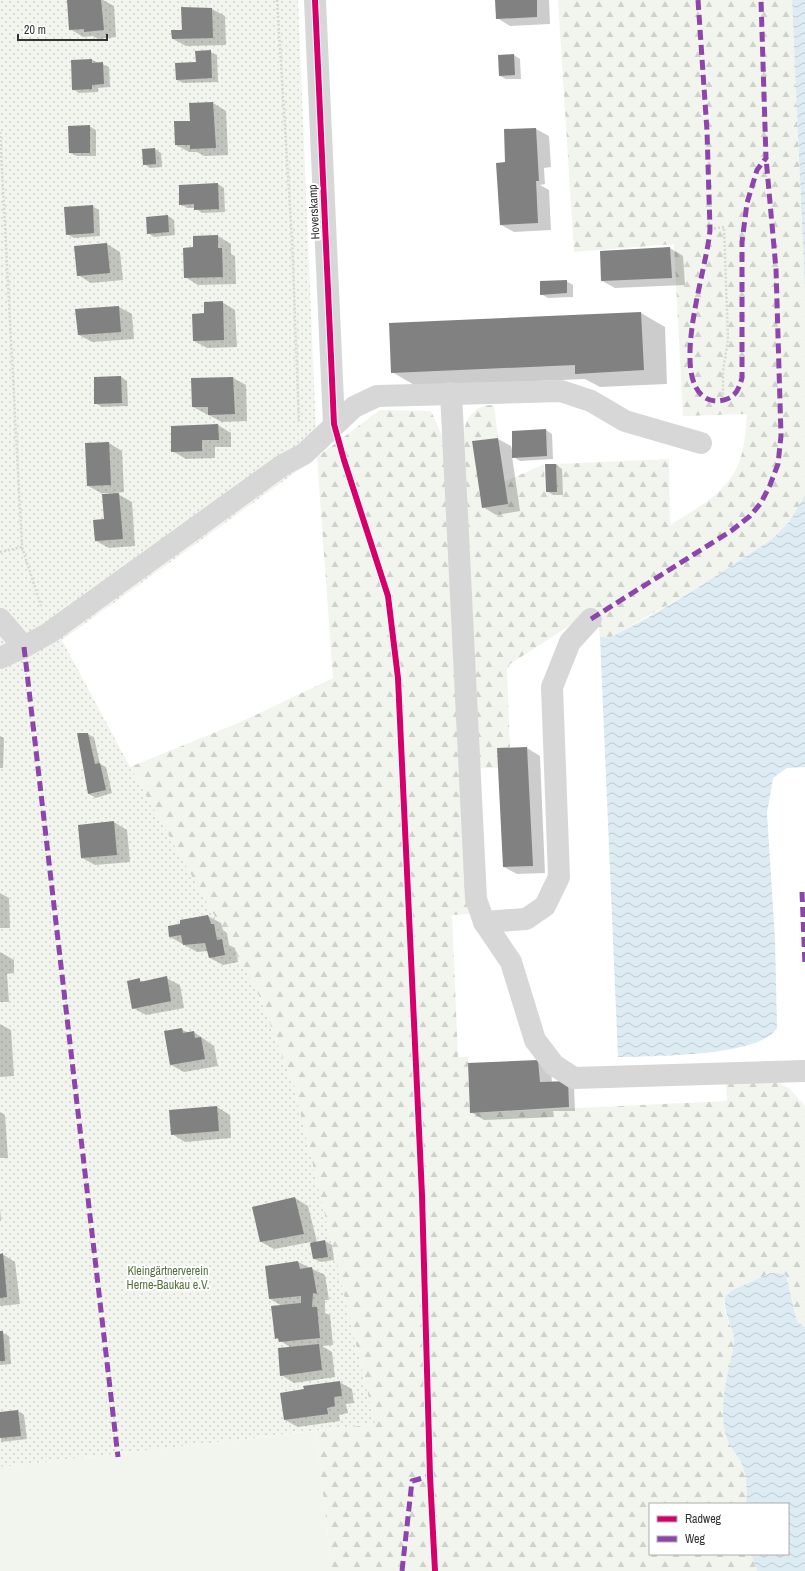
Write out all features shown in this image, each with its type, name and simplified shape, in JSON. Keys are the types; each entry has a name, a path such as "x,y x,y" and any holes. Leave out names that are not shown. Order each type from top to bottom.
{"street":[{"name":"Hoverskamp","path":"315,0 334,424"},
{"path":"0,658 50,633 283,465 304,454 354,406 377,396 562,391 591,401 625,421 701,443"},
{"path":"451,393 476,899 484,922 511,962 535,1040 554,1065 574,1078 805,1071"},
{"path":"0,619 24,647"},
{"path":"484,922 526,919 545,906 559,877 552,687 570,642 591,619"}],"path":[{"path":"277,0 292,239 299,428 304,454"},
{"path":"0,132 22,547 50,633"},
{"path":"710,229 724,226 728,340 723,371 724,400"},
{"path":"0,552 22,547"}],"green space":[{"name":"Kleingärtnerverein Herne-Baukau e.V.","path":"0,0 298,0 317,457 62,640 130,767 258,993 294,1087 375,1424 0,1467"},
{"path":"558,0 792,0 805,291 805,495 789,522 772,539 694,590 609,638 600,637 597,608 510,664 507,670 510,748 498,768 480,768 464,436 466,423 472,413 482,407 494,405 498,438 472,441 482,508 508,504 504,482 544,464 545,492 557,492 556,464 669,459 670,525 702,505 729,480 741,457 746,430 747,414 683,416 674,244 574,252"},
{"path":"380,410 431,411 444,440 469,914 452,915 458,1057 468,1057 470,1113 727,1101 726,1082 777,1082 789,1088 805,1106 805,1327 797,1322 786,1275 770,1273 728,1293 724,1304 726,1316 734,1339 725,1391 724,1424 729,1441 741,1462 744,1472 746,1503 649,1503 649,1555 751,1555 757,1571 332,1571 316,1431 375,1424 294,1087 258,993 130,767 243,721 333,678 317,457"},
{"path":"316,1431 332,1571 0,1571 0,1467"}],"water":[{"path":"792,0 805,0 805,291"},
{"path":"805,495 805,767 787,768 773,778 767,813 775,939 777,1028 767,1038 749,1045 728,1050 678,1055 618,1057 600,637 609,638 647,618 694,590 772,539 789,522"},
{"path":"770,1273 786,1275 797,1322 805,1327 805,1571 757,1571 751,1555 789,1555 789,1503 746,1503 745,1474 741,1462 730,1445 725,1432 723,1410 724,1394 733,1351 734,1338 726,1313 725,1297 731,1291"}],"building":[{"path":"67,0 101,0 104,30 84,32 84,29 69,30"},
{"path":"495,0 537,0 537,17 496,19"},
{"path":"181,7 212,8 213,38 172,39 171,30 182,30"},
{"path":"211,50 212,78 176,80 175,63 196,62 195,51"},
{"path":"514,54 515,75 499,76 498,55"},
{"path":"92,59 92,63 103,62 104,84 92,85 92,89 72,90 71,60"},
{"path":"213,102 216,148 190,149 190,145 175,145 174,121 190,121 189,103"},
{"path":"90,125 90,153 69,153 68,126"},
{"path":"536,128 539,181 536,181 538,223 500,225 496,163 505,162 504,129"},
{"path":"155,148 156,164 143,165 142,149"},
{"path":"218,183 219,209 194,210 194,204 179,205 179,185"},
{"path":"93,205 94,233 66,235 64,207"},
{"path":"168,215 169,232 147,234 146,217"},
{"path":"218,235 218,248 222,248 223,277 184,278 183,248 193,247 193,236"},
{"path":"107,243 110,273 77,276 74,246"},
{"path":"670,247 672,278 601,281 600,251"},
{"path":"567,280 567,293 540,295 540,281"},
{"path":"223,301 224,340 193,341 192,314 204,313 204,302"},
{"path":"119,306 121,332 78,335 75,309"},
{"path":"641,312 644,370 575,374 575,365 391,373 389,323"},
{"path":"121,376 122,403 94,404 94,377"},
{"path":"233,377 235,414 208,415 208,407 192,407 191,378"},
{"path":"218,424 219,440 202,440 202,451 171,452 171,426"},
{"path":"546,429 547,456 512,458 512,431"},
{"path":"498,438 508,504 482,508 472,441"},
{"path":"109,442 111,485 87,486 85,443"},
{"path":"545,464 556,464 557,492 546,492"},
{"path":"119,493 123,539 95,541 93,520 104,519 102,494"},
{"path":"77,733 88,733 95,764 100,763 106,790 88,794"},
{"path":"527,747 533,866 503,867 497,748"},
{"path":"114,821 117,855 81,858 78,825"},
{"path":"208,915 211,924 214,924 217,940 222,939 225,955 209,958 205,943 183,945 181,935 169,937 168,926 180,924 180,920"},
{"path":"167,976 171,1001 132,1009 127,981 140,978 140,982"},
{"path":"182,1028 183,1033 194,1031 195,1038 201,1037 205,1059 170,1065 164,1031"},
{"path":"538,1060 540,1082 568,1081 569,1107 470,1113 468,1063"},
{"path":"217,1106 219,1131 171,1135 169,1110"},
{"path":"295,1197 304,1234 260,1242 252,1207"},
{"path":"325,1240 328,1257 313,1259 310,1243"},
{"path":"3,1253 7,1297 0,1298 0,1254"},
{"path":"298,1261 300,1269 312,1267 317,1294 313,1293 312,1307 317,1307 320,1338 279,1342 278,1338 275,1339 271,1306 301,1303 301,1296 269,1299 265,1266"},
{"path":"0,1331 3,1331 5,1361 0,1361"},
{"path":"319,1344 322,1370 280,1376 278,1348"},
{"path":"340,1381 342,1396 334,1397 335,1406 327,1408 328,1414 284,1420 280,1393 304,1389 303,1386"},
{"path":"18,1410 21,1436 0,1438 0,1412"}],"marked path":[{"path":"698,0 707,131 710,229 690,343 690,365 694,384 704,397 712,401 721,401 733,395 739,388 742,378 742,242 747,203 757,170 766,158 761,0"},
{"path":"591,619 731,531 750,516 761,503 778,464 781,436 776,269 766,158"},
{"path":"24,647 118,1457"},
{"path":"802,892 805,966"},
{"path":"402,1571 412,1481 430,1476"}],"cycle path":[{"path":"315,0 334,424 344,460 388,596 398,678 422,1195 430,1476 435,1571"}]}
